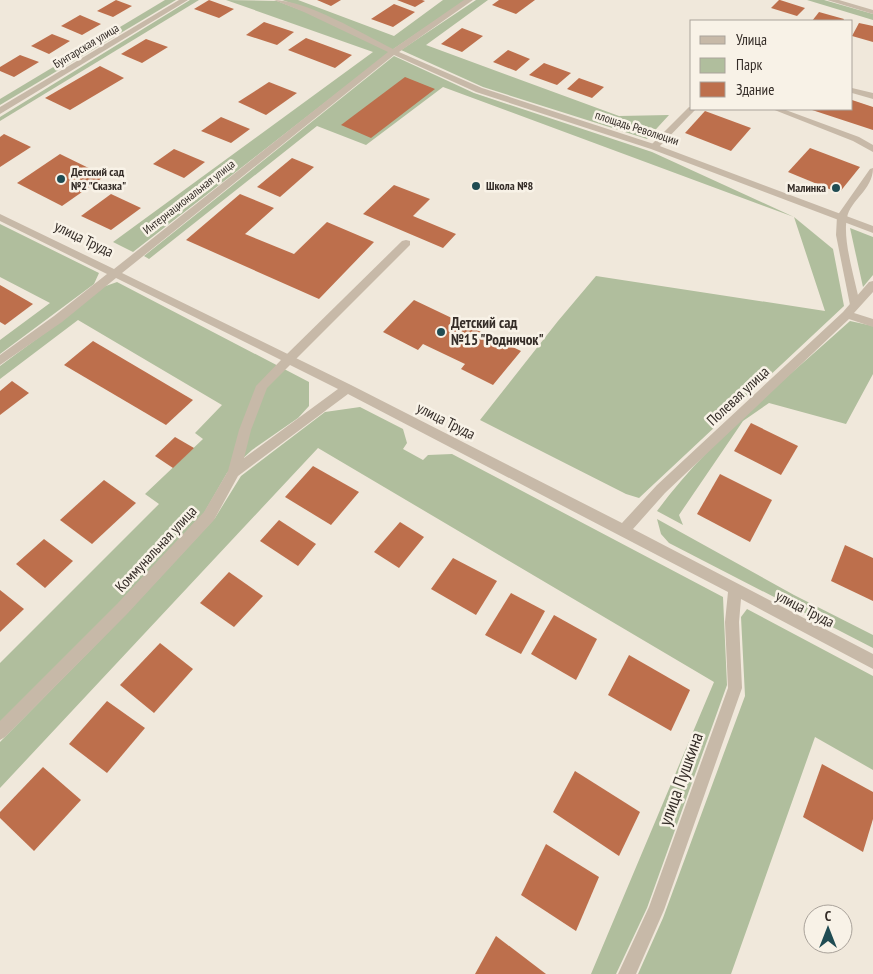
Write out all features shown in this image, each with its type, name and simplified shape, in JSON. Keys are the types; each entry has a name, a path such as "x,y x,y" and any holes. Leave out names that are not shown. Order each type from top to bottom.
{"street":[{"name":"Бунтарская улица","path":"0,111 184,0"},
{"path":"278,0 307,10 393,52"},
{"name":"Интернациональная улица","path":"0,361 58,319 393,52 469,0"},
{"path":"831,0 873,12"},
{"name":"площадь Революции","path":"393,52 479,90 654,146 842,216 873,230"},
{"path":"853,90 873,96"},
{"path":"654,146 691,110"},
{"path":"779,110 856,139 873,149"},
{"path":"855,305 841,234 842,216 873,171"},
{"name":"улица Труда","path":"0,217 347,388 624,530 735,591 873,662"},
{"name":"Коммунальная улица","path":"0,732 122,609 209,516 234,472 245,430 262,386 406,243"},
{"name":"Полевая улица","path":"624,530 661,489 847,315 873,285"},
{"path":"847,315 873,323"},
{"path":"234,472 347,388"},
{"name":"улица Пушкина","path":"626,974 656,910 736,688 732,622 735,591"}],"green space":[{"path":"165,0 176,0 0,105 0,99"},
{"path":"190,0 199,0 0,121 0,117"},
{"path":"226,0 277,1 306,12 390,52 133,252 113,242 373,52"},
{"path":"282,0 298,0 394,36 443,0 466,0 392,50 308,9"},
{"path":"476,0 488,0 426,45 619,116 669,115 647,139 483,87 401,50"},
{"path":"807,0 824,0 873,14 873,20"},
{"path":"394,56 474,93 652,152 794,217 443,87 366,145 317,126 149,259 144,256"},
{"path":"794,217 833,249 844,306 639,498 626,494 480,420 596,276 825,311"},
{"path":"0,224 99,273 94,284 0,354 0,340 50,303 0,277"},
{"path":"850,228 873,237 873,275 863,287"},
{"path":"117,282 309,382 309,406 298,418 252,450 227,473 204,513 118,604 0,723 0,663 159,504 145,494 203,439 195,433 222,405 78,320 0,379 0,366 103,287"},
{"path":"850,321 873,326 873,374 846,424 769,403 743,421 679,515 683,525 657,511 677,485 724,435"},
{"path":"360,407 403,429 407,443 403,449 423,460 428,455 452,454 723,597 727,685 647,908 616,974 591,974 714,682 318,448 0,788 0,742 125,615 215,518 241,476 325,412"},
{"path":"657,519 794,595 873,635 873,648 669,543 661,534"},
{"path":"747,609 873,676 873,770 815,737 731,974 638,974 663,918 745,696 741,617"}],"building":[{"path":"116,0 132,6 113,17 97,11"},
{"path":"209,0 234,9 219,18 194,9"},
{"path":"317,0 341,0 331,6"},
{"path":"397,0 422,0 425,1 415,7"},
{"path":"499,0 535,0 516,14 492,5"},
{"path":"779,0 805,8 797,16 771,8"},
{"path":"394,4 415,12 393,27 371,19"},
{"path":"819,12 844,19 844,20 813,20"},
{"path":"80,15 101,24 82,35 61,26"},
{"path":"264,22 294,32 277,45 246,35"},
{"path":"859,23 873,26 873,42 853,36"},
{"path":"462,28 483,36 462,52 441,44"},
{"path":"52,34 70,41 49,54 31,46"},
{"path":"306,38 352,55 335,68 288,50"},
{"path":"146,39 168,47 142,63 121,54"},
{"path":"508,50 530,59 516,71 493,62"},
{"path":"20,55 39,62 14,77 0,71 0,67"},
{"path":"544,63 571,73 557,85 529,75"},
{"path":"100,66 124,78 70,110 45,98"},
{"path":"405,77 435,89 371,138 341,125"},
{"path":"579,78 604,87 592,98 567,89"},
{"path":"269,82 297,93 266,115 238,102"},
{"path":"853,100 873,107 873,130 812,110 853,110"},
{"path":"705,111 751,128 731,151 685,133"},
{"path":"221,117 250,129 231,143 201,131"},
{"path":"4,134 31,147 0,167 0,137"},
{"path":"810,148 860,167 839,193 788,172"},
{"path":"174,149 205,162 184,178 153,164"},
{"name":"Детский сад №2 \"Сказка\"","path":"60,154 105,176 62,206 17,183"},
{"path":"292,158 314,167 280,197 257,187"},
{"path":"394,185 430,199 413,216 456,234 443,248 363,214"},
{"path":"111,194 141,208 111,230 81,216"},
{"path":"240,194 274,208 245,234 294,254 327,222 374,242 319,299 186,240"},
{"path":"0,285 33,304 5,325 0,322"},
{"name":"Детский сад №15 \"Родничок\"","path":"414,300 521,351 493,385 461,369 465,364 423,344 418,350 383,332"},
{"path":"93,341 193,400 166,425 64,365"},
{"path":"12,381 29,393 0,415 0,391"},
{"path":"751,423 798,446 781,475 734,451"},
{"path":"175,437 194,448 173,468 155,456"},
{"path":"313,466 359,492 331,525 285,497"},
{"path":"720,474 772,500 750,542 697,514"},
{"path":"104,480 136,503 92,544 60,520"},
{"path":"279,520 316,544 298,566 260,541"},
{"path":"400,522 424,537 399,568 374,552"},
{"path":"44,539 73,561 45,588 16,564"},
{"path":"845,545 873,558 873,601 831,581"},
{"path":"453,558 497,581 476,615 431,589"},
{"path":"229,572 263,596 234,627 200,603"},
{"path":"0,590 24,609 0,632"},
{"path":"511,593 545,611 521,654 485,635"},
{"path":"554,615 597,639 576,680 531,654"},
{"path":"160,643 193,669 154,713 120,685"},
{"path":"629,655 690,690 671,731 608,695"},
{"path":"107,701 145,728 107,773 69,744"},
{"path":"822,764 873,792 873,819 863,852 803,817"},
{"path":"43,767 81,800 34,851 0,818 0,812"},
{"path":"575,771 640,812 619,856 553,812"},
{"path":"546,844 599,877 576,931 521,895"},
{"path":"496,936 546,974 475,974"}],"place":[{"name":"Детский сад №2 \"Сказка\"","path":"61,179"},
{"name":"Школа №8","path":"476,186"},
{"name":"Малинка","path":"836,188"},
{"name":"Детский сад №15 \"Родничок\"","path":"441,332"}]}
